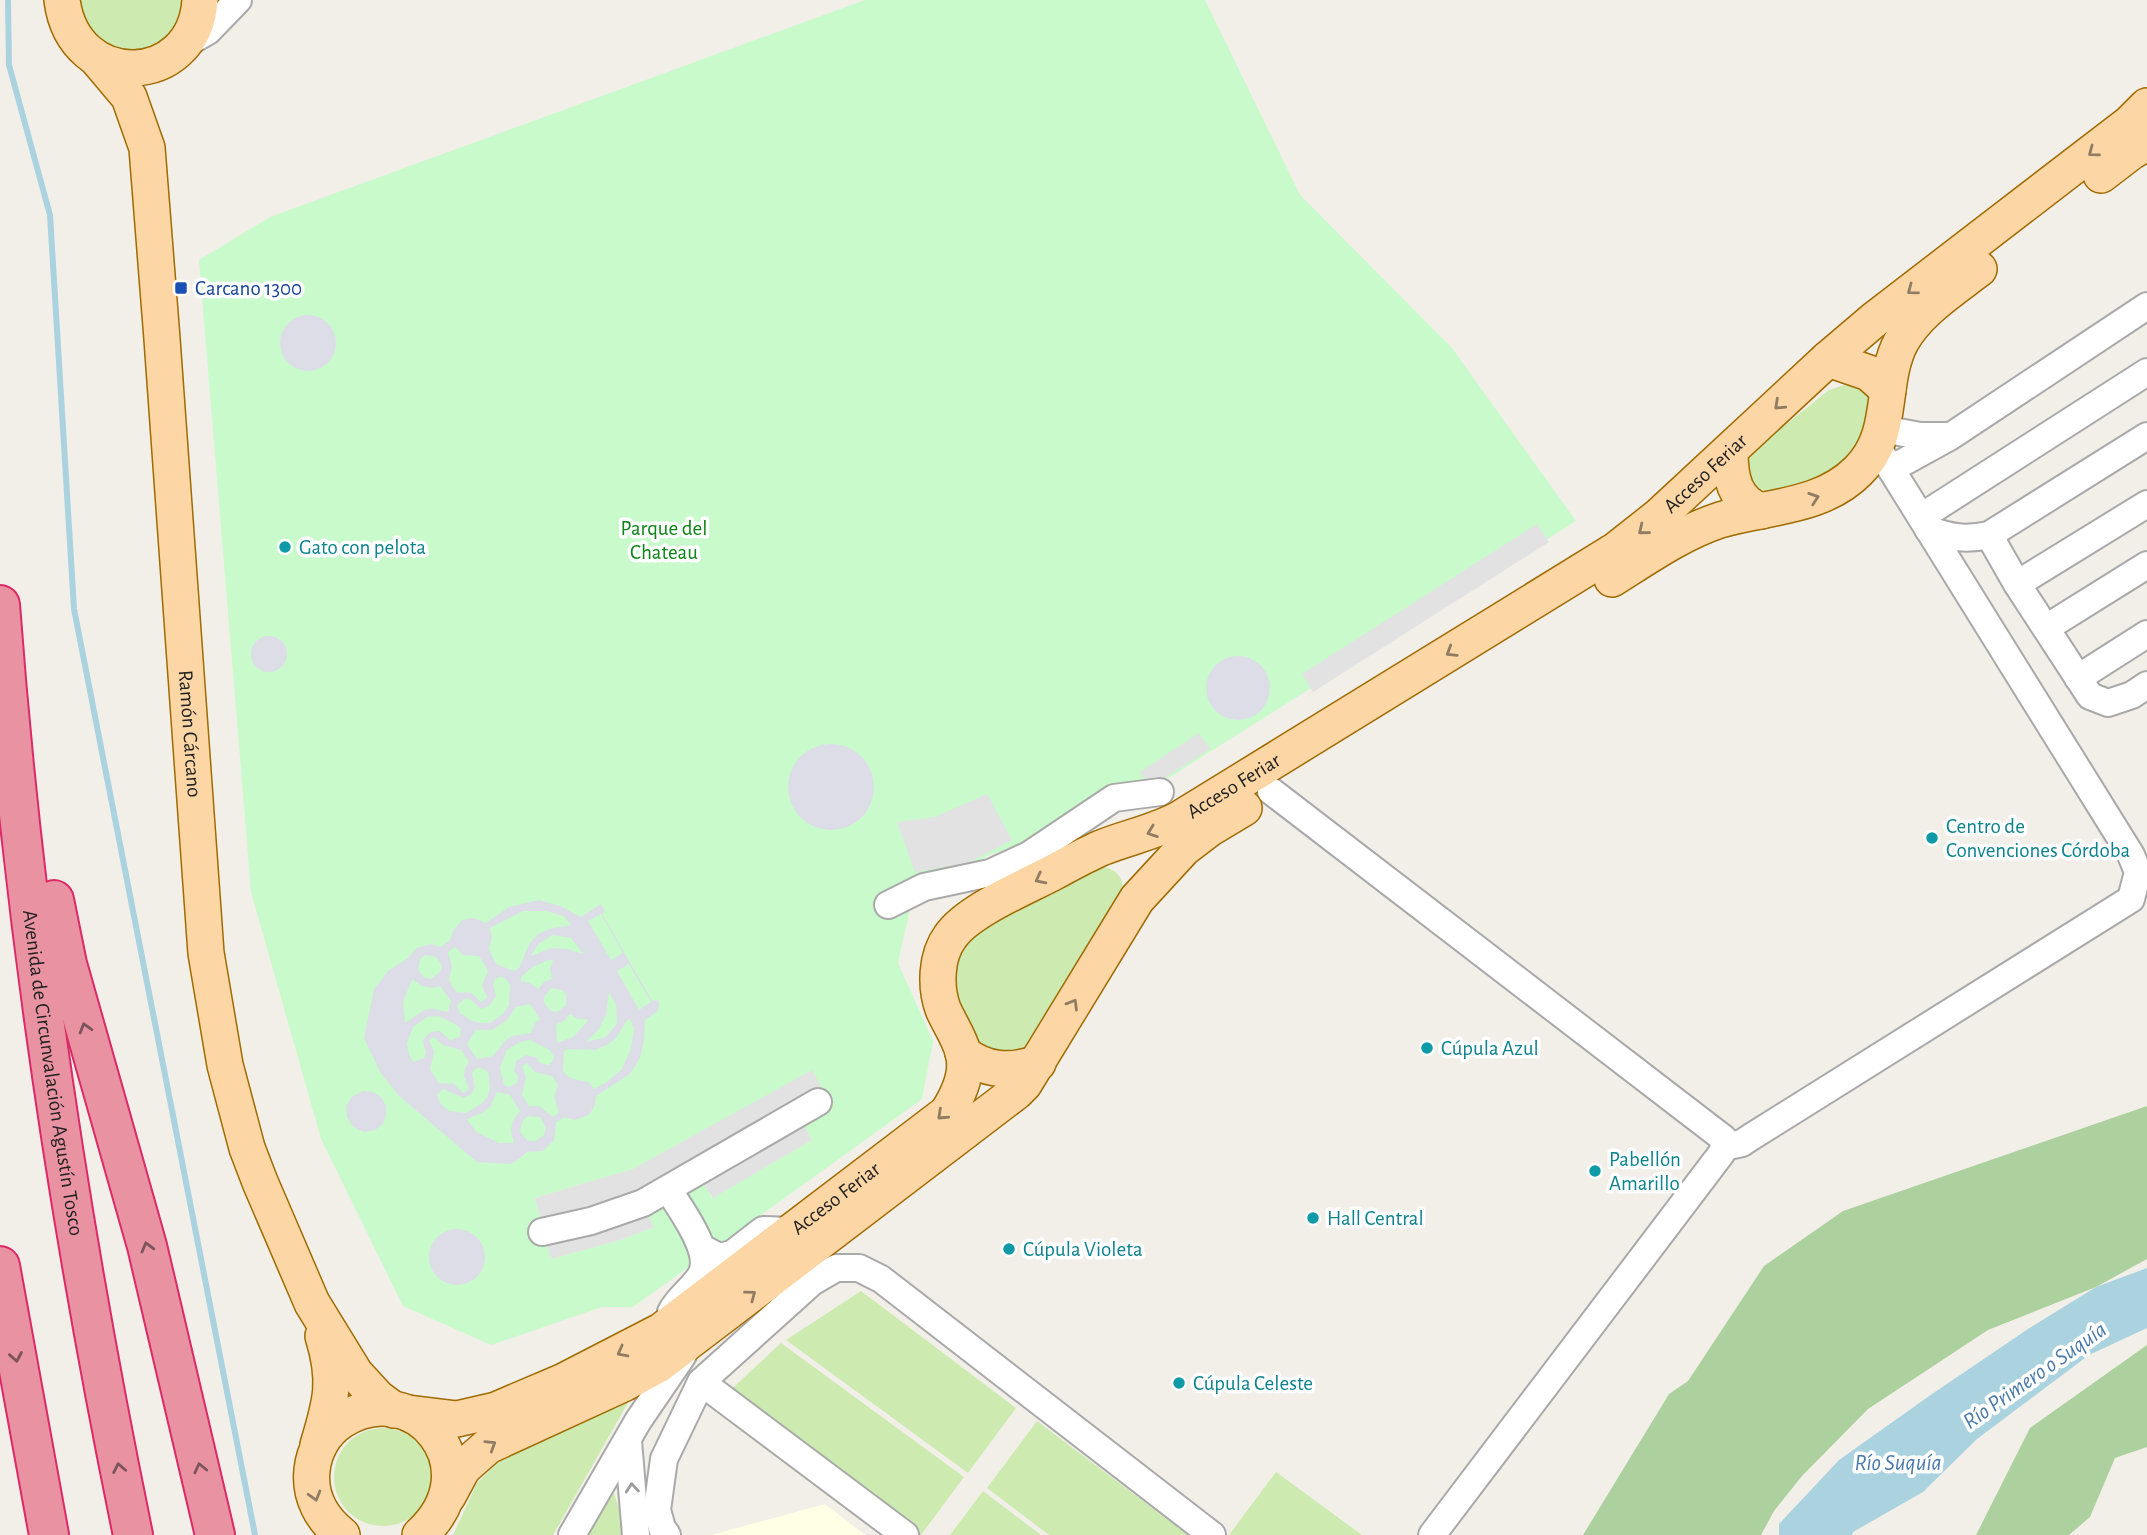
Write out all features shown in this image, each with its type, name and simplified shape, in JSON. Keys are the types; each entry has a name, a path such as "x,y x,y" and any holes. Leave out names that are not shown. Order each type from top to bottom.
{"highway":[{"name":"Avenida de Circunvalación Agustín Tosco","path":"0,605 9,713 43,1006 102,1379 133,1535"},
{"path":"9,713 47,853 60,936 147,1246 215,1535"},
{"path":"0,1266 49,1535"}],"main road":[{"name":"Ramón Cárcano","path":"146,148 153,106 173,53 193,31 200,0"},
{"name":"Ramón Cárcano","path":"60,5 77,41 97,59 129,97 146,148 205,940 212,997 225,1065 247,1148 312,1303 333,1373 330,1403 313,1463 312,1490 323,1516 342,1535"},
{"path":"97,59 113,66 131,68 149,66 173,53"},
{"name":"Acceso Feriar","path":"317,1450 325,1436 349,1416 363,1410 379,1408 434,1418 457,1419 496,1410 564,1381 661,1331 947,1113 962,1084 963,1054 940,999 937,982 948,939 963,924 1000,900 1101,848 1146,834 1181,818 1584,570 1639,533 1875,319 2130,123 2147,106"},
{"name":"Acceso Feriar","path":"432,1522 463,1468 488,1446 658,1366 1016,1093 1038,1062 1137,899 1184,848 1209,829 1682,536 1719,521 1808,500 1836,488 1859,470 1883,448 1888,390 1900,343 1910,329 1959,285 2120,160 2147,144"},
{"path":"1828,359 1869,373 1888,390"},
{"path":"1730,451 1731,473 1737,492 1745,503 1761,511"},
{"path":"1101,848 1116,856 1125,865 1132,876 1137,899"},
{"path":"963,1054 972,1061 1000,1069 1019,1069 1038,1062"},
{"name":"Ramón Cárcano","path":"312,1303 355,1373 378,1398 423,1422 435,1433 443,1447 449,1463 432,1522"}],"street":[{"path":"173,53 208,31 238,0"},
{"path":"1883,448 1951,436 2147,306"},
{"path":"1925,523 2147,372"},
{"path":"1883,448 1920,436 1951,436"},
{"path":"1925,523 1953,538 1973,539 1989,535 2147,436"},
{"path":"1724,1147 1751,1138 2131,899 2138,872 2131,855 1925,523 1883,448"},
{"path":"2017,584 2147,504"},
{"path":"1989,535 2017,584 2090,696 2108,703 2132,695 2147,685"},
{"path":"2046,628 2147,565"},
{"path":"2078,678 2147,634"},
{"path":"888,905 924,887 990,873 1029,855 1114,797 1160,792"},
{"path":"1271,792 1723,1138 1724,1147 1721,1154 1432,1535"},
{"path":"542,1232 591,1221 643,1203 818,1102"},
{"path":"661,1331 678,1299 700,1278 705,1268 702,1248 668,1189"},
{"path":"702,1248 719,1257 732,1254 763,1230 795,1231"},
{"path":"634,1431 696,1394 812,1282 836,1268 859,1268 881,1279 1212,1535"},
{"path":"572,1535 668,1375 697,1336"},
{"path":"667,1535 657,1510 664,1458 696,1394"},
{"path":"696,1394 905,1535"},
{"path":"634,1431 636,1535"}],"shaded area":[{"path":"308,315 319,317 328,323 334,332 334,354 328,363 319,369 308,371 297,369 288,363 282,354 280,343 282,332 288,323 297,317"},
{"path":"1537,524 1549,542 1313,692 1302,674"},
{"path":"269,636 282,641 287,654 282,667 269,672 256,667 251,654 256,641"},
{"path":"1232,656 1244,656 1261,665 1268,676 1268,700 1261,711 1244,720 1232,720 1220,715 1211,706 1206,694 1206,682 1211,670 1220,661"},
{"path":"1199,733 1210,749 1150,787 1140,772"},
{"path":"831,744 847,748 861,757 870,771 874,787 870,803 861,817 847,826 831,830 815,826 801,817 792,803 788,787 792,771 801,757 815,748"},
{"path":"987,794 1012,840 968,863 915,872 897,822 935,817"},
{"path":"539,900 560,906 581,917 601,904 605,911 602,914 652,1001 657,1000 659,1003 658,1011 645,1020 640,1058 630,1074 596,1096 595,1105 589,1115 575,1120 564,1117 556,1122 554,1140 543,1151 527,1152 510,1164 477,1162 399,1096 380,1072 364,1038 374,989 388,971 408,958 417,948 430,944 441,947 450,940 462,920 473,918 486,923 509,907","holes":["523,911 546,911 564,916 571,925 538,934 530,943 519,968 514,971 496,964 489,949 492,938 490,928","601,914 623,953 611,960 588,921","553,935 571,938 584,954 551,948 531,956 538,944","455,947 463,955 479,956 488,971 482,985 487,998 481,1002 472,993 456,992 449,980 452,966 448,952","425,955 436,957 442,966 440,972 431,979 425,978 418,970 420,959","553,960 550,969 552,979 544,982 538,989 521,981 521,977 531,968","629,964 651,1002 639,1010 617,971","505,978 510,985 509,1005 503,1014 490,1023 470,1020 460,1013 457,1006 464,999 470,999 481,1009 489,1006 496,996 493,984 495,979","412,979 422,986 440,986 451,1001 448,1012 424,1010 405,1023 403,1002","551,988 562,990 566,994 566,1005 557,1012 551,1011 544,1003 544,997","609,992 616,1005 617,1023 606,1037 586,1042 599,1029 606,1015","530,1004 540,1019 531,1033 512,1036 493,1056 477,1059 467,1044 476,1030 492,1030 507,1020 516,1007","570,1014 578,1019 588,1019 573,1037 557,1043 556,1024 564,1021","438,1016 461,1029 460,1037 450,1040 440,1031 431,1032 423,1042 426,1053 424,1058 414,1062 409,1055 407,1043 413,1027 427,1017","630,1019 634,1029 631,1048 622,1069 607,1082 594,1089 588,1082 570,1078 563,1071 564,1051 595,1050 616,1038","434,1037 443,1045 461,1050 469,1062 464,1076 469,1089 463,1093 454,1084 439,1083 430,1070 434,1052 429,1040","530,1040 550,1050 554,1057 548,1065 540,1063 536,1057 526,1055 516,1061 514,1071 518,1076 517,1083 509,1087 504,1085 500,1068 507,1050 520,1042","527,1063 535,1072 552,1076 558,1086 554,1096 559,1113 553,1117 539,1106 529,1106 522,1095 526,1077 522,1066","479,1067 488,1072 490,1088 488,1096 481,1104 466,1113 449,1111 440,1104 437,1094 443,1089 464,1098 472,1093 475,1086 472,1074","497,1092 510,1095 520,1111 512,1122 514,1143 499,1143 476,1132 467,1119 490,1107","528,1116 540,1117 546,1128 544,1135 535,1141 528,1141 520,1132 523,1120"]},
{"path":"812,1070 833,1107 805,1123 812,1140 713,1198 702,1182 646,1211 654,1227 620,1240 551,1259 535,1198 633,1169"},
{"path":"363,1091 373,1092 382,1098 386,1106 383,1124 375,1130 364,1132 353,1127 347,1117 346,1106 353,1096"},
{"path":"452,1229 462,1229 477,1237 483,1246 483,1268 477,1277 462,1285 452,1285 434,1273 429,1262 429,1252 441,1234"},
{"path":"825,1504 865,1535 711,1535"}],"green space":[{"path":"78,0 185,0 185,4 173,31 163,42 153,47 129,51 106,45 96,39 87,27"},
{"name":"Parque del Chateau","path":"865,0 1205,0 1300,195 1452,348 1576,521 1151,789 1039,839 987,856 911,904 898,963 933,1041 922,1099 633,1307 602,1307 491,1345 403,1306 321,1139 251,892 199,260 270,217","holes":["812,1071 804,1126 812,1140 712,1198 703,1182 646,1211 654,1227 620,1240 551,1259 535,1198 633,1169"]},
{"path":"1847,384 1861,388 1870,400 1871,425 1842,471 1769,498 1747,486 1744,458 1829,390"},
{"path":"1097,865 1118,875 1125,897 1030,1050 1013,1056 980,1046 961,1030 950,953 960,938"},
{"path":"2147,1106 2147,1259 2096,1287 1988,1330 1868,1409 1802,1476 1774,1511 1761,1535 1583,1535 1669,1394 1688,1381 1764,1266 1843,1211"},
{"path":"861,1291 1016,1408 968,1473 786,1340"},
{"path":"781,1343 964,1477 921,1535 906,1535 721,1399"},
{"path":"2147,1345 2147,1447 2115,1458 2090,1517 2069,1535 1976,1535 2030,1428"},
{"path":"629,1401 553,1535 453,1535 477,1483 504,1456"},
{"path":"1037,1421 1188,1535 1049,1535 987,1488"},
{"path":"383,1428 402,1432 418,1442 428,1458 432,1477 428,1496 418,1512 402,1522 383,1526 364,1522 348,1512 338,1496 334,1477 338,1458 348,1442 364,1432"},
{"path":"1276,1472 1362,1535 1229,1535"},
{"path":"983,1491 1041,1535 950,1535"},
{"path":"614,1493 627,1535 587,1535"}],"water":[{"name":"Río Suquía","path":"2147,1268 2147,1328 2089,1355 1977,1439 1923,1492 1852,1535 1779,1535 1779,1524 1839,1460 2028,1329 2096,1287"}],"waterway":[{"path":"8,0 9,65 50,215 74,609 255,1535"}],"place":[{"name":"Carcano 1300","path":"181,288"},
{"name":"Gato con pelota","path":"285,547"},
{"name":"Centro de Convenciones Córdoba","path":"1932,838"},
{"name":"Cúpula Azul","path":"1427,1048"},
{"name":"Pabellón Amarillo","path":"1595,1171"},
{"name":"Hall Central","path":"1313,1218"},
{"name":"Cúpula Violeta","path":"1009,1249"},
{"name":"Cúpula Celeste","path":"1179,1383"}],"water label":[{"name":"Río Primero o Suquía","path":"2035,1376"}]}
